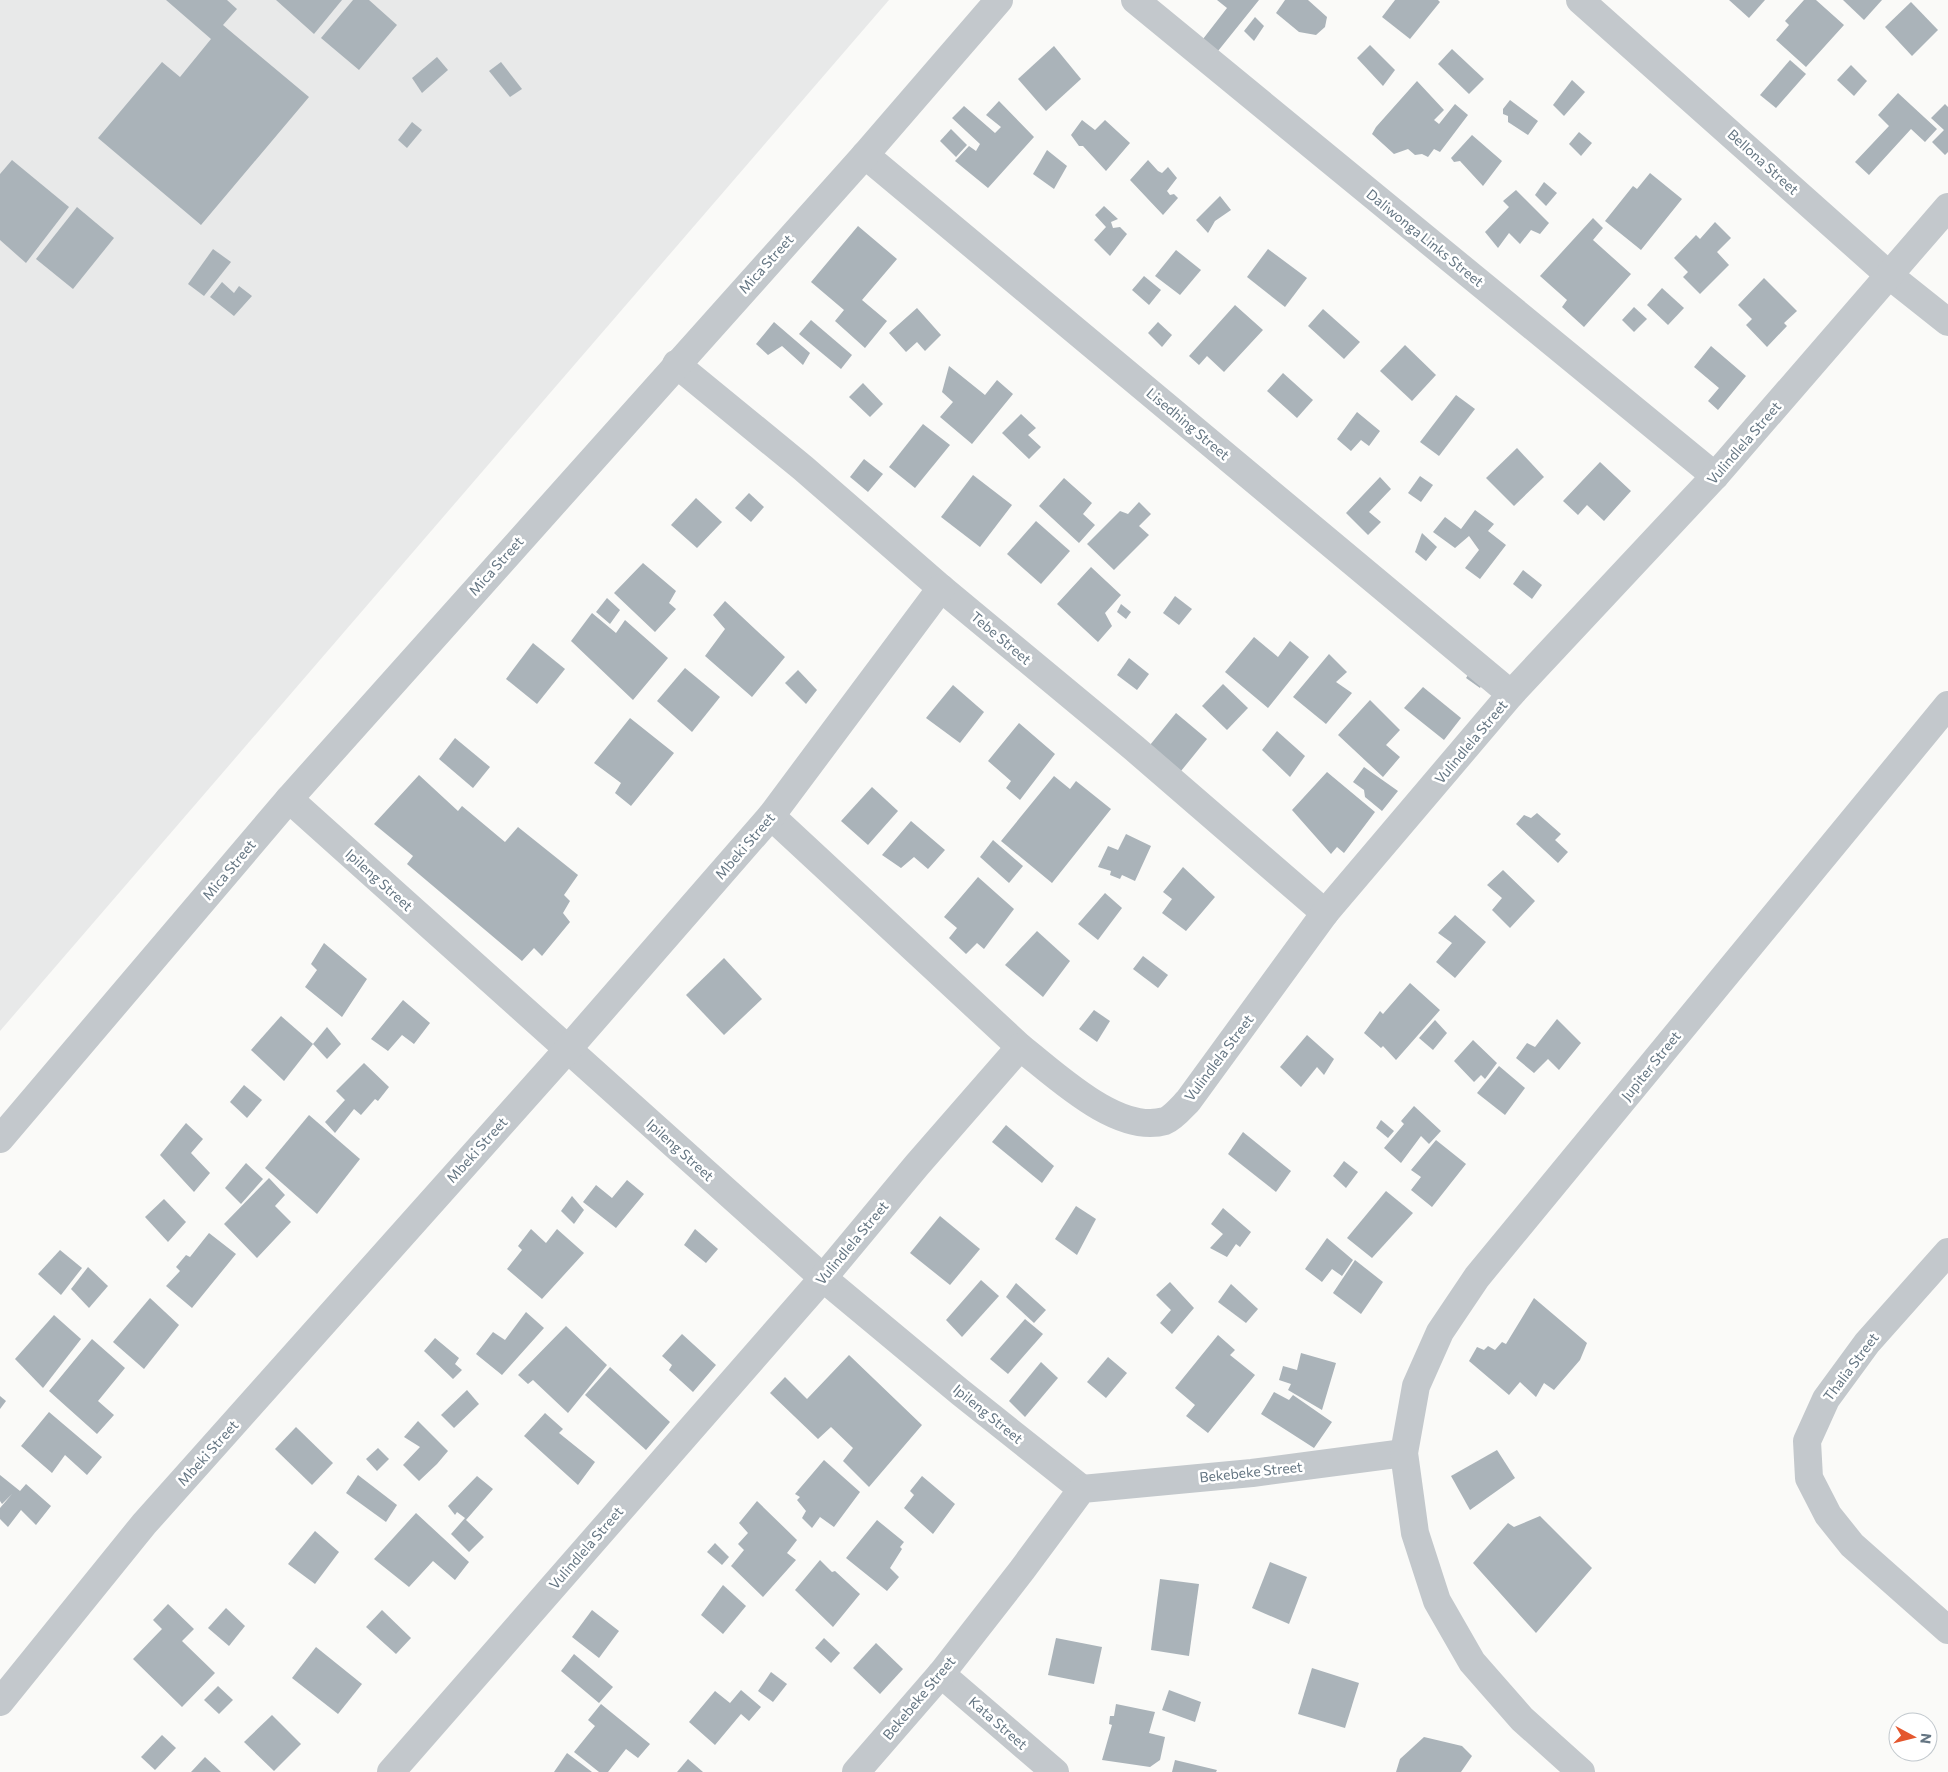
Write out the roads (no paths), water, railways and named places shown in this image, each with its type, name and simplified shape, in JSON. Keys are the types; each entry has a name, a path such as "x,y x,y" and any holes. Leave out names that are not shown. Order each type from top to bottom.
{"street":[{"name":"Mica Street","path":"0,1139 289,799 676,364 865,155 1000,0"},
{"name":"Daliwonga Links Street","path":"1135,0 1715,476"},
{"name":"Bellona Street","path":"1580,0 1890,276 1948,322"},
{"name":"Lisedhing Street","path":"865,155 1511,694"},
{"name":"Vulindlela Street","path":"391,1772 823,1278 917,1165 1020,1047 1096,1106 1125,1120 1148,1122 1166,1120 1188,1101 1325,913 1511,694 1715,476 1948,207"},
{"name":"Tebe Street","path":"676,364 803,468 941,588 1134,748 1325,913"},
{"name":"Mbeki Street","path":"0,1702 144,1524 568,1049 771,816 941,588"},
{"name":"Jupiter Street","path":"1404,1453 1416,1386 1440,1332 1477,1278 1943,723"},
{"name":"Ipileng Street","path":"289,799 823,1278 960,1392 1082,1489"},
{"path":"771,816 1020,1047"},
{"name":"Thalia Street","path":"1948,1252 1867,1343 1826,1399 1807,1441 1809,1478 1828,1515 1852,1545 1948,1630"},
{"path":"1404,1453 1415,1534 1436,1601 1472,1662 1522,1720 1581,1772"},
{"name":"Bekebeke Street","path":"856,1772 941,1674 1082,1489 1252,1473 1404,1453"},
{"name":"Kata Street","path":"941,1674 1055,1772"}]}
